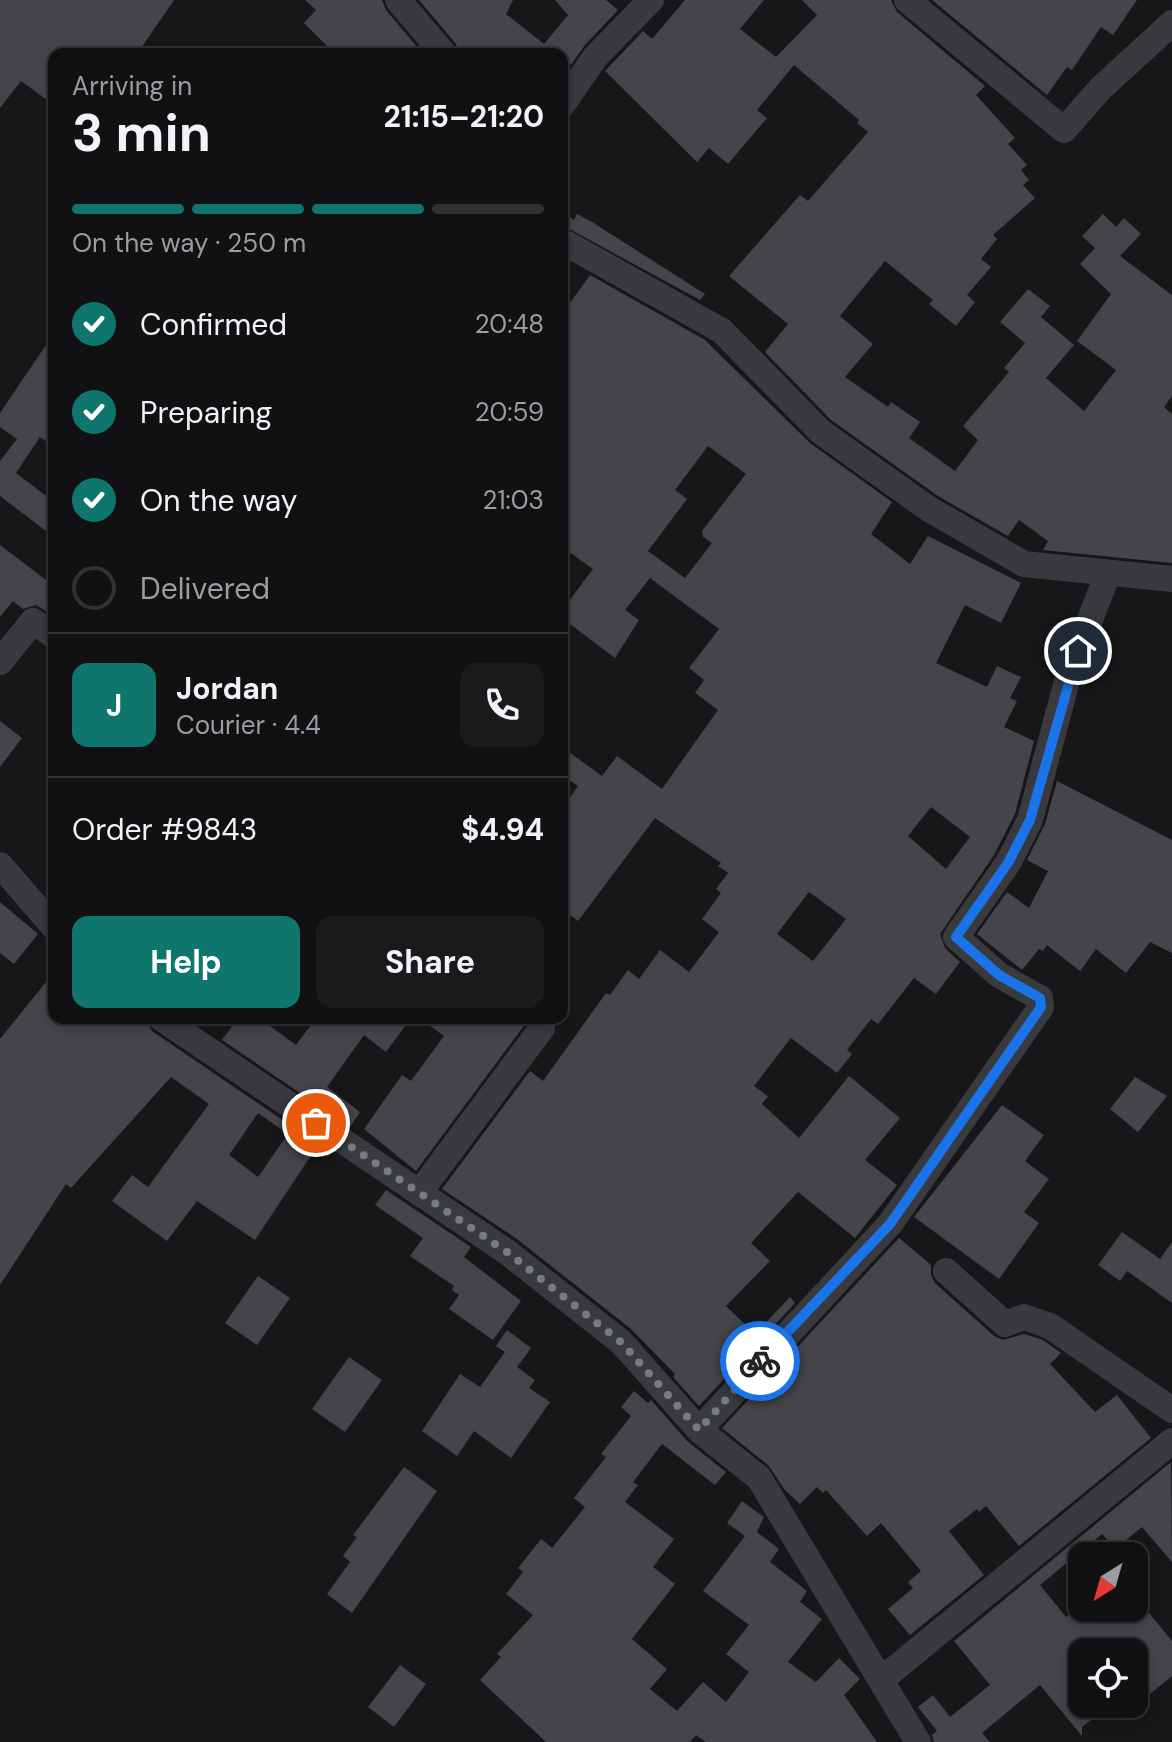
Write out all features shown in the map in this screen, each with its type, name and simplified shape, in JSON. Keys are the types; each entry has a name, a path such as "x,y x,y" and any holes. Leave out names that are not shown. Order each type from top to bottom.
{"street":[{"path":"398,0 439,48"},
{"path":"568,96 596,56 651,0"},
{"path":"907,0 1064,130 1101,88 1172,23"},
{"path":"568,244 722,331 821,432 929,509 1024,564 1172,579"},
{"path":"699,1430 890,1224 1041,1007 1040,998 999,975 956,937 1008,863 1030,820 1068,677 1108,573"},
{"path":"0,662 33,621 48,632"},
{"path":"0,865 48,920"},
{"path":"170,1024 507,1252 621,1342 699,1430 759,1478 918,1742"},
{"path":"419,1193 542,1024"},
{"path":"946,1271 1005,1324 1024,1317 1050,1326 1172,1410"},
{"path":"881,1680 1172,1441"}],"building":[{"path":"0,0 174,0 141,48 48,48 48,101 21,81 0,108"},
{"path":"305,0 382,0 386,10 418,48 329,48 304,23 316,10"},
{"path":"419,0 513,0 506,14 544,44 568,15 555,0 606,0 618,10 585,45 568,69 568,48 458,48"},
{"path":"685,0 764,0 740,29 776,57 817,15 802,0 891,0 897,12 985,86 976,95 1015,138 1008,144 1027,165 1021,170 1029,180 1023,185 1035,198 993,235 997,239 981,259 991,267 967,295 975,302 956,326 929,304 933,300 885,261 840,316 873,344 845,377 888,407 891,402 920,422 909,438 955,471 978,440 963,426 1009,372 1004,368 1025,343 1000,322 1028,289 1050,306 1041,317 1074,345 1046,378 1084,411 1116,370 1077,341 1111,294 1080,264 1095,248 1082,236 1103,214 1116,227 1124,218 1141,234 1120,256 1172,295 1172,396 1164,407 1172,414 1172,563 1043,550 1048,541 1019,520 1008,536 938,496 831,420 765,352 788,324 729,276 800,195 808,201 868,132 857,123 859,120 794,65 757,110 767,118 728,164 709,148 697,162 605,71 643,31 652,39"},
{"path":"932,0 1137,0 1113,35 1101,27 1072,70 1067,67 1047,95"},
{"path":"577,214 592,222 705,294 700,300 568,228 568,216 574,220"},
{"path":"590,275 705,340 810,443 892,502 871,534 910,564 928,536 1021,583 1001,623 965,605 936,663 987,687 997,666 1021,677 1010,698 1017,701 1004,727 1034,741 1015,814 994,855 940,934 945,948 960,962 936,994 914,978 878,1024 871,1019 847,1050 852,1054 837,1073 791,1038 754,1086 768,1096 762,1104 799,1138 849,1076 900,1118 865,1160 897,1185 855,1238 798,1192 751,1243 770,1261 726,1306 755,1334 790,1297 795,1303 699,1406 673,1377 675,1374 631,1329 517,1239 442,1189 530,1071 543,1081 606,993 610,995 628,970 639,979 660,950 689,972 719,932 702,919 721,893 716,889 728,873 718,866 721,863 655,818 578,921 568,914 568,800 578,786 568,779 568,751 602,776 617,756 662,789 718,710 695,693 704,680 689,668 719,629 650,578 625,610 639,620 615,658 568,623 568,602 593,569 568,551 568,306","holes":["708,446 746,474 702,531 703,537 712,543 685,578 648,551 687,499 675,490","931,807 970,837 946,869 908,836","809,892 846,919 813,961 777,934"]},
{"path":"48,342 48,443 40,437 16,473 48,497 48,532 0,496 0,461 17,439 0,427 0,413"},
{"path":"0,545 48,581 48,612 36,605 23,609 13,601 0,617"},
{"path":"0,721 22,738 0,767"},
{"path":"1057,781 1172,840 1172,953 1150,942 1126,973 1096,949 1080,971 1047,945 1043,951 1039,949 1022,970 977,934 1007,892 1029,908 1048,871 1027,860 1045,824"},
{"path":"0,902 38,934 14,964 0,953"},
{"path":"48,979 48,1024 148,1024 152,1031 331,1153 328,1157 316,1148 255,1240 197,1201 167,1241 112,1201 132,1175 148,1187 209,1104 171,1077 71,1188 66,1184 0,1285 0,1039","holes":["258,1113 288,1134 258,1177 229,1155"]},
{"path":"234,1024 267,1024 296,1045 312,1024 407,1024 386,1052 364,1035 327,1087 360,1112 350,1127 222,1040"},
{"path":"427,1024 525,1024 416,1171 364,1129 402,1075 411,1081 444,1036"},
{"path":"1135,1077 1167,1096 1138,1132 1110,1109"},
{"path":"1002,1105 1044,1135 1025,1161 1049,1179 1024,1212 1039,1223 999,1279 914,1217"},
{"path":"386,1190 471,1247 464,1257 521,1301 493,1340 449,1309 459,1295 452,1290 454,1286 410,1256 423,1238 375,1205"},
{"path":"1122,1232 1160,1259 1172,1242 1172,1303 1127,1271 1120,1281 1098,1265"},
{"path":"899,1238 931,1265 935,1283 994,1336 1003,1340 1024,1334 1043,1340 1061,1353 1050,1364 1095,1412 1117,1395 1151,1438 1019,1546 986,1506 979,1512 977,1509 949,1531 984,1575 910,1635 888,1609 913,1588 908,1582 921,1571 881,1523 867,1536 826,1490 823,1493 817,1487 800,1504 784,1489 769,1466 722,1428"},
{"path":"258,1276 290,1298 257,1345 225,1323"},
{"path":"507,1330 531,1348 517,1367 535,1380 529,1388 550,1402 511,1458 474,1431 457,1456 422,1431 460,1374 480,1387 505,1352 496,1346"},
{"path":"349,1357 382,1380 345,1432 312,1409"},
{"path":"634,1391 648,1403 651,1400 687,1441 726,1472 715,1485 662,1444 633,1482 638,1485 625,1502 674,1539 653,1567 675,1584 632,1639 667,1669 650,1689 677,1711 703,1682 726,1702 749,1672 726,1654 749,1625 703,1591 745,1536 727,1523 742,1501 764,1517 757,1532 779,1549 770,1562 807,1591 800,1602 822,1619 788,1662 816,1682 839,1658 860,1679 844,1695 877,1742 706,1742 696,1735 690,1742 546,1742 480,1680 501,1657 497,1654 533,1615 506,1594 523,1572 518,1568 541,1539 552,1548 585,1507 574,1498 606,1457 601,1454 631,1416 621,1407"},
{"path":"1171,1462 1172,1562 1142,1527 1124,1542 1109,1542 1102,1534 1092,1542 1074,1542"},
{"path":"404,1467 437,1491 352,1613 327,1594 350,1562 343,1556 357,1537 353,1535"},
{"path":"1068,1547 1068,1562 1040,1585 1066,1617 1068,1615 1068,1622 1148,1622 1148,1612 1172,1641 1172,1676 1148,1696 1148,1638 1068,1638 1068,1718 1093,1718 1082,1727 1082,1736 1040,1685 982,1733 990,1742 934,1742 932,1735 937,1731 918,1707 933,1695 950,1717 990,1685 954,1641"},
{"path":"400,1665 426,1684 394,1727 368,1707"}],"way so far":[{"path":"316,1123 507,1252 621,1342 699,1430 760,1361"}],"route":[{"path":"760,1361 890,1224 1041,1007 1040,998 999,975 956,937 1008,863 1030,820 1068,677 1078,651"}]}
